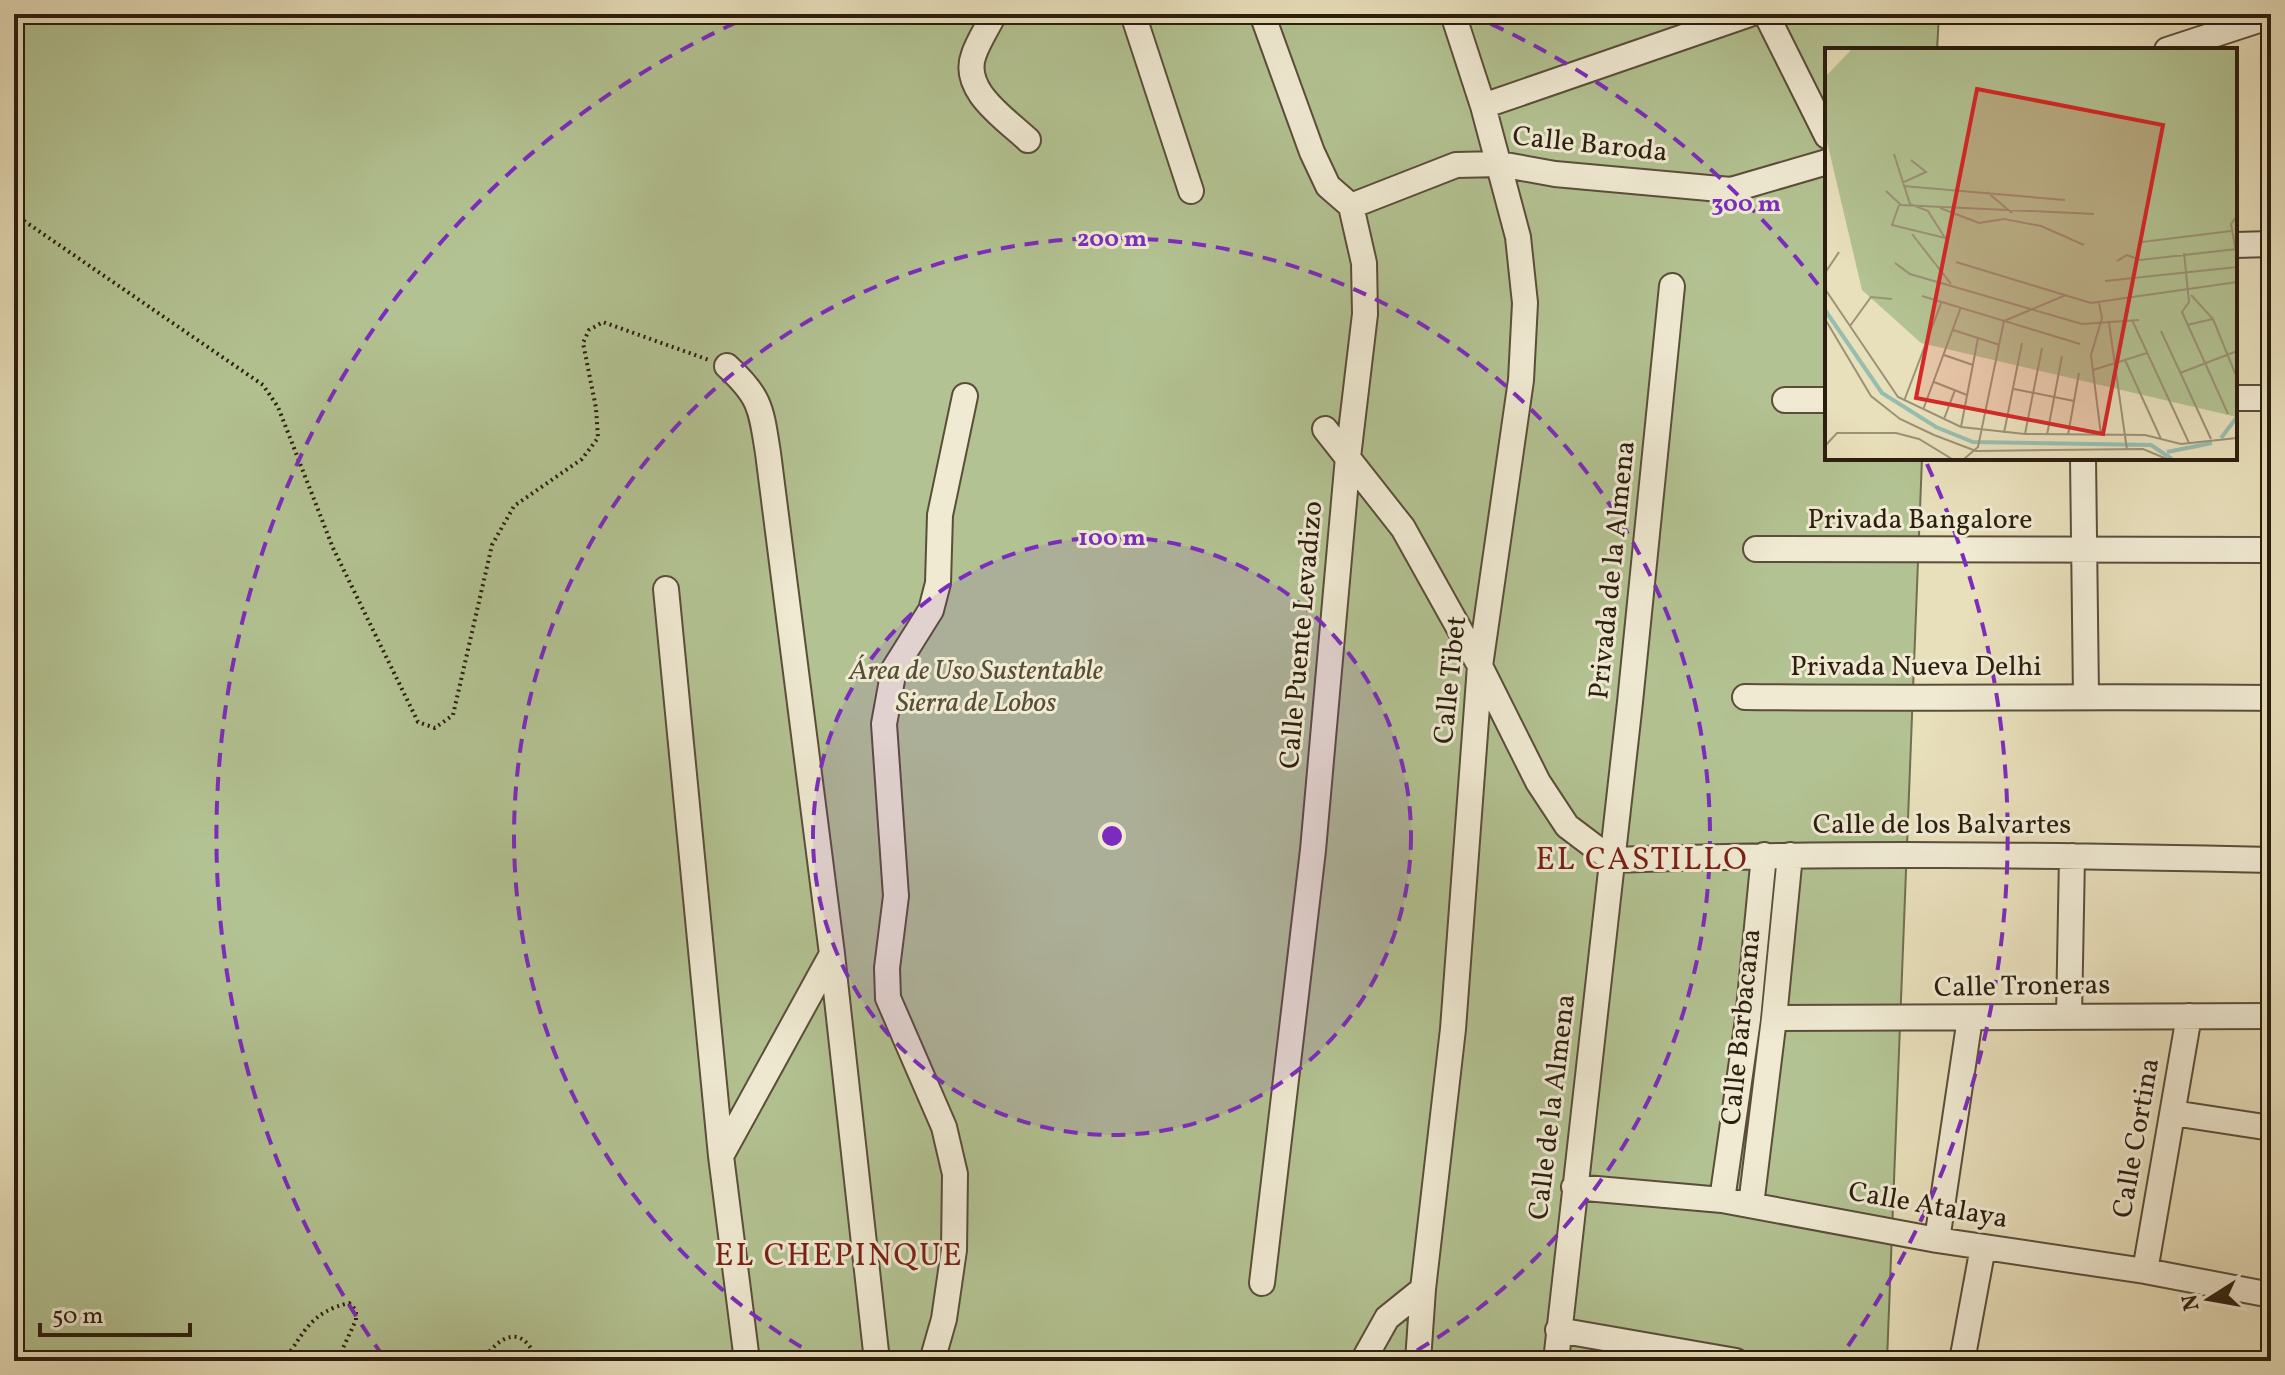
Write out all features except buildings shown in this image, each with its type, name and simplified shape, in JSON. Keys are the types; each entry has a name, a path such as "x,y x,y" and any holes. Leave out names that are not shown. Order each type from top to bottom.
{"street":[{"path":"994,14 972,56 971,76 981,95 1028,140"},
{"path":"1133,14 1191,191"},
{"path":"1262,14 1312,152 1328,186 1351,206"},
{"name":"Calle Tibet","path":"1418,1361 1423,1289 1453,1029 1480,666 1521,380 1525,303 1518,237 1500,164 1453,14"},
{"path":"1483,106 1750,14"},
{"path":"1766,14 1825,132"},
{"path":"2173,48 2271,16"},
{"name":"Calle Baroda","path":"1351,206 1456,165 1500,164 1555,174 1731,190 1825,163"},
{"name":"Calle Puente Levadizo","path":"1262,1283 1313,850 1348,457 1365,314 1364,263 1351,206"},
{"path":"2237,245 2271,244"},
{"name":"Privada de la Almena","path":"1612,860 1672,286"},
{"path":"727,366 750,387 761,409 832,954 877,1361"},
{"path":"932,1361 944,1319 954,1250 955,1174 944,1127 888,998 887,968 896,896 884,724 894,669 931,610 938,583 940,515 965,396"},
{"path":"2237,398 2271,398"},
{"path":"1785,400 1825,400"},
{"path":"1325,429 1403,528 1480,666 1538,782 1567,826 1612,860"},
{"path":"2083,460 2086,696"},
{"name":"Privada Bangalore","path":"1756,549 2271,550"},
{"path":"666,589 721,1156 747,1361"},
{"name":"Privada Nueva Delhi","path":"1745,697 2271,698"},
{"name":"Calle de los Balvartes","path":"1612,860 1764,855 2271,860"},
{"name":"Calle Barbacana","path":"1722,1200 1748,1019 1764,855"},
{"name":"Calle Barbacana","path":"1751,1205 1790,855"},
{"path":"2069,1016 2072,856"},
{"name":"Calle de la Almena","path":"1556,1361 1612,860"},
{"path":"721,1156 832,954"},
{"name":"Calle Cortina","path":"2145,1271 2189,1016"},
{"name":"Calle Troneras","path":"1774,1018 2271,1016"},
{"path":"1937,1240 1970,1018"},
{"path":"2173,1113 2271,1128"},
{"name":"Calle Atalaya","path":"1574,1187 1722,1200 1937,1240 2145,1271 2271,1295"},
{"path":"1962,1361 1983,1247"},
{"path":"1363,1361 1387,1318 1423,1289"},
{"path":"1558,1330 1736,1361"}],"path":[{"path":"14,214 263,385 278,407 333,548 418,722 435,728 453,715 492,545 514,506 582,459 598,438 596,408 583,343 589,330 603,322 727,366"},
{"path":"284,1361 313,1320 328,1308 349,1303 356,1310 356,1320 337,1361"},
{"path":"482,1361 493,1345 503,1337 513,1336 531,1346 537,1361"}],"green space":[{"name":"Área de Uso Sustentable Sierra de Lobos","path":"14,14 1939,14 1937,48 1825,48 1825,460 1922,460 1887,1361 14,1361"}],"district":[{"name":"EL CASTILLO","path":"1642,861"},
{"name":"EL CHEPINQUE","path":"839,1257"}]}
